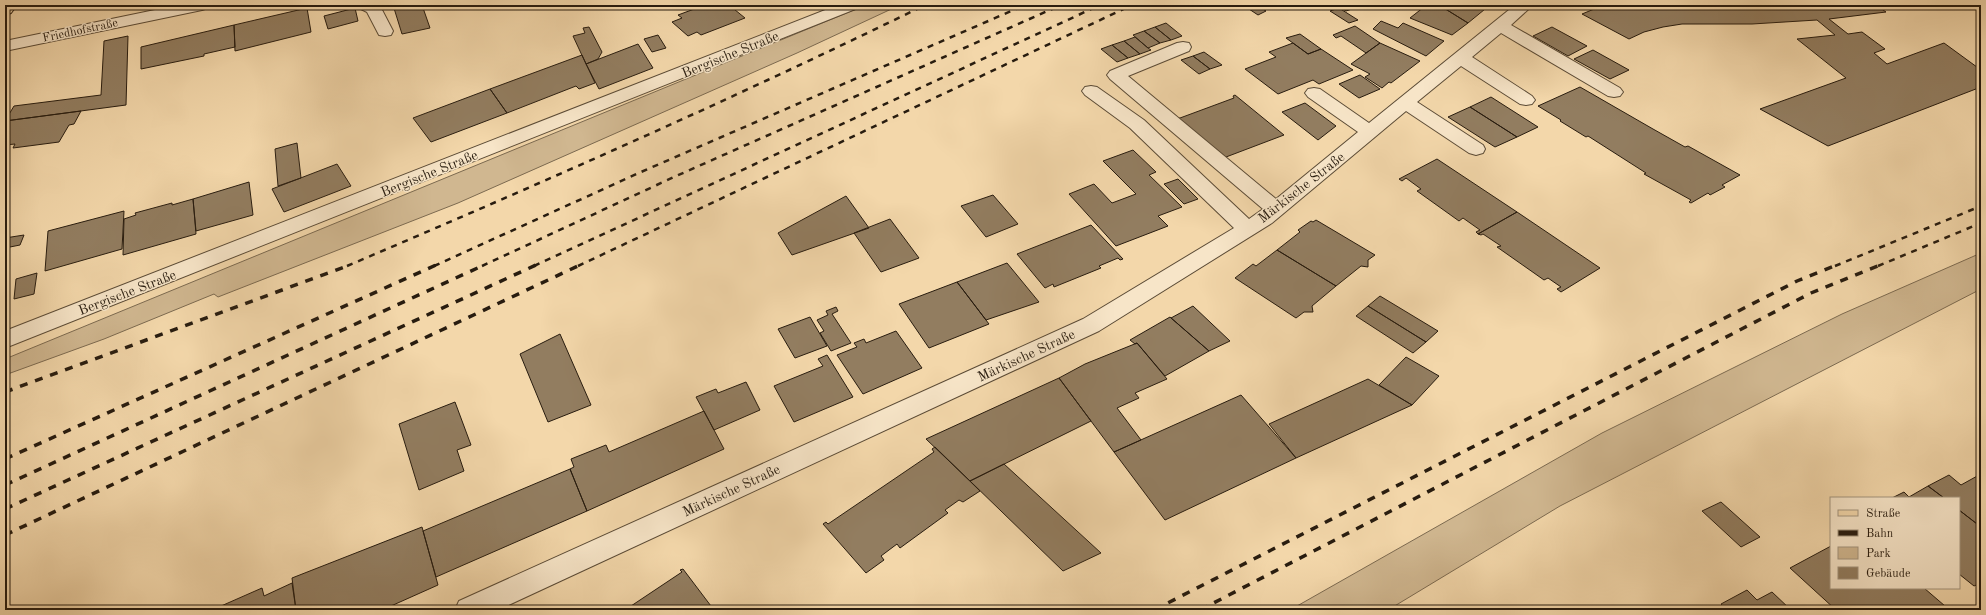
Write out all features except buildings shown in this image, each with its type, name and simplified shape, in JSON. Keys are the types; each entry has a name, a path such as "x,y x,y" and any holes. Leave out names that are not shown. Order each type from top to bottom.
{"main road":[{"path":"5,10 9,5"}],"street":[{"name":"Friedhofstraße","path":"5,46 202,5"},
{"path":"365,5 374,9 385,31"},
{"name":"Bergische Straße","path":"5,340 852,5"},
{"name":"Märkische Straße","path":"469,610 1091,325 1247,229 1276,209 1525,5"},
{"path":"1500,26 1614,92"},
{"path":"1183,47 1116,75 1225,168 1276,209"},
{"path":"1461,58 1526,100"},
{"path":"1091,91 1137,124 1247,229"},
{"path":"1314,93 1370,132"},
{"path":"1406,103 1476,148"}],"green space":[{"path":"866,5 900,5 797,53 458,203 218,297 214,294 104,339 5,375 5,359"},
{"path":"1981,253 1981,289 1560,506 1388,610 1290,610 1602,433 1842,314"}],"railway":[{"path":"347,266 638,139 854,40 925,5"},
{"path":"434,266 641,172 1025,5"},
{"path":"482,266 674,177 1061,5"},
{"path":"534,266 1100,5"},
{"path":"578,266 1132,5"},
{"path":"1835,266 1981,206"},
{"path":"1878,266 1981,223"},
{"path":"5,392 350,265"},
{"path":"5,459 436,265"},
{"path":"5,485 484,265"},
{"path":"5,509 536,265"},
{"path":"5,535 580,265"},
{"path":"1154,610 1797,281 1837,265"},
{"path":"1200,610 1811,293 1880,265"}]}
